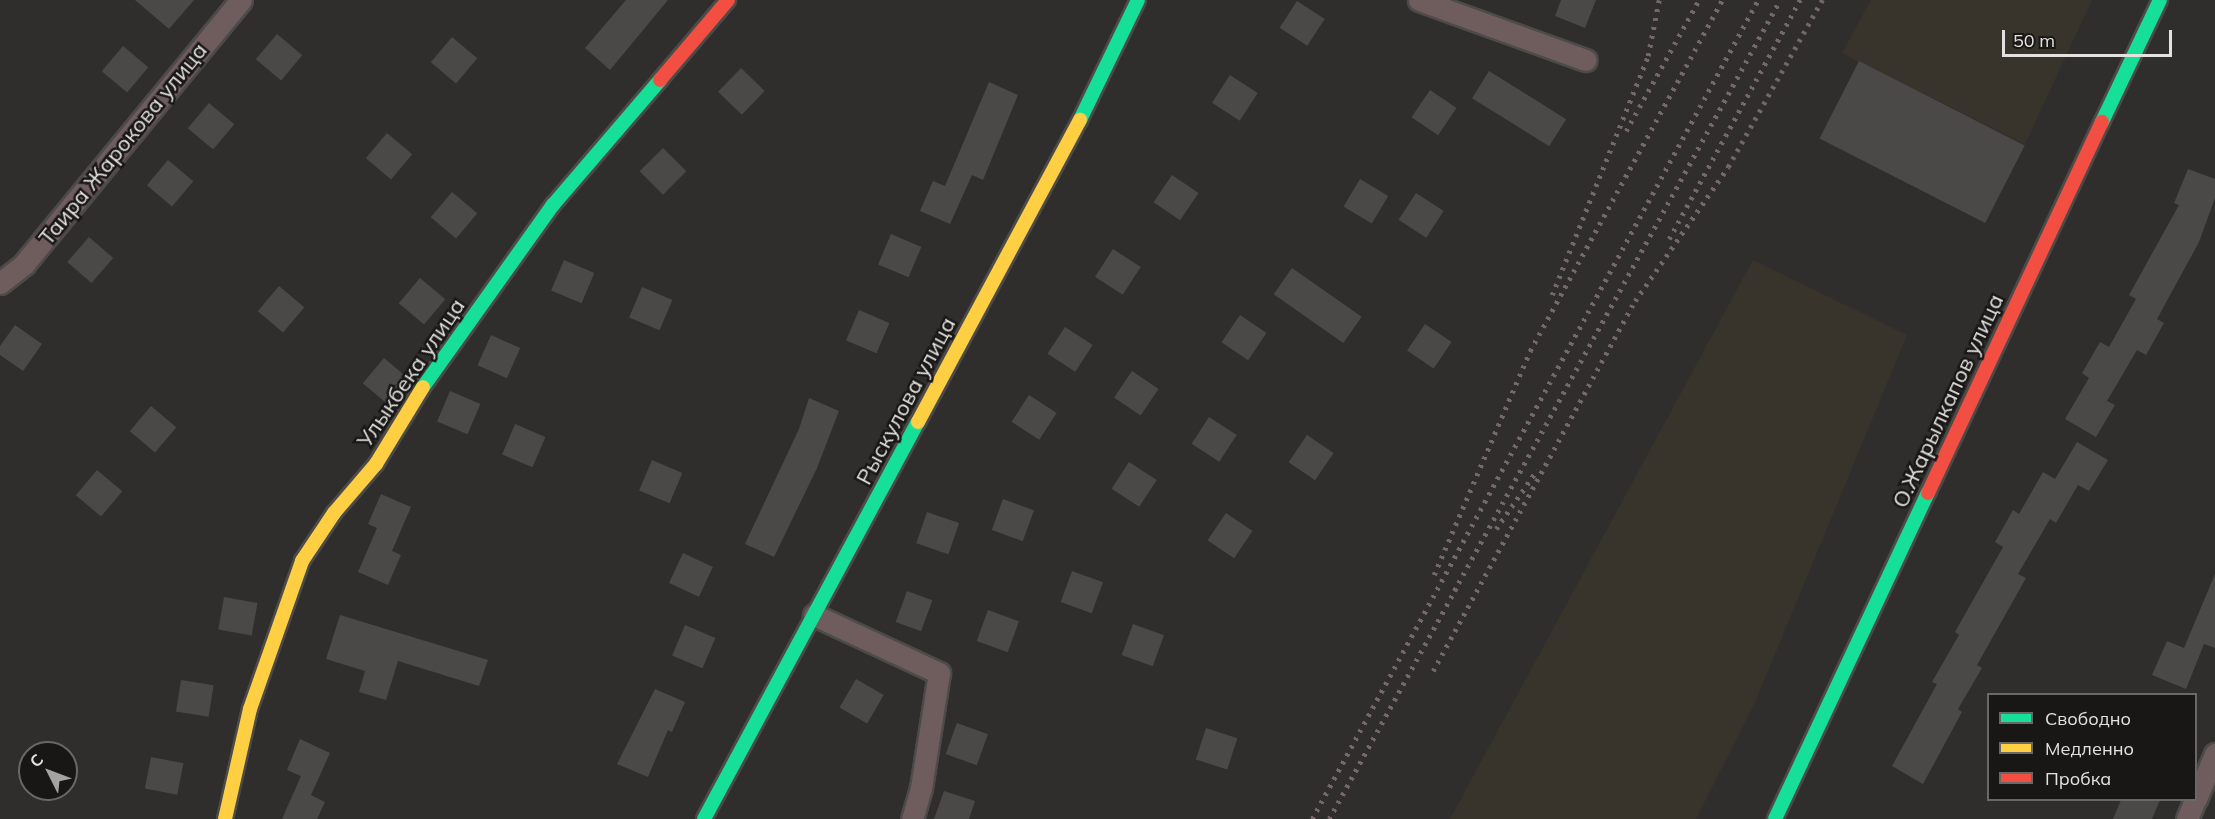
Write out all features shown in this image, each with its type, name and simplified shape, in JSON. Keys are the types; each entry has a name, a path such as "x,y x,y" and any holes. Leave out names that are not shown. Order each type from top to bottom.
{"street":[{"name":"Таира Жарокова улица","path":"1,279 24,264 241,0"},
{"name":"Улыкбека улица","path":"225,819 250,709 302,561 334,513 376,464 425,384 553,205 728,0"},
{"name":"Рыскулова улица","path":"704,819 1089,104 1138,0"},
{"path":"1419,0 1586,60"},
{"name":"О.Жарылкапов улица","path":"1774,819 2160,0"},
{"path":"814,615 939,673 921,788 912,819"},
{"path":"2197,794 2215,754"},
{"path":"2187,819 2194,801"}],"shaded area":[{"path":"1871,0 2092,0 2025,144 1842,53"},
{"path":"1753,260 1907,335 1756,700 1696,819 1450,819"}],"building":[{"path":"135,0 194,0 169,29"},
{"path":"626,0 668,0 610,70 585,48"},
{"path":"1561,0 1596,0 1585,28 1555,16"},
{"path":"1297,1 1325,19 1307,46 1280,28"},
{"path":"277,34 302,55 281,80 256,59"},
{"path":"452,37 477,58 456,83 431,62"},
{"path":"123,46 148,67 127,92 102,71"},
{"path":"1859,61 2025,145 1985,223 1820,139"},
{"path":"741,68 765,91 742,115 718,92"},
{"path":"1489,71 1566,119 1549,146 1472,98"},
{"path":"1230,75 1258,93 1240,121 1212,103"},
{"path":"989,82 1018,95 983,180 972,175 950,224 920,211 933,181 945,186"},
{"path":"1430,90 1457,108 1438,135 1412,117"},
{"path":"209,103 234,124 213,149 188,128"},
{"path":"387,133 412,154 391,179 366,158"},
{"path":"663,148 686,171 663,195 640,171"},
{"path":"168,160 193,181 172,206 147,185"},
{"path":"2188,169 2215,179 2215,198 2199,242 2157,319 2164,323 2146,355 2137,350 2107,401 2115,405 2096,437 2065,419 2089,378 2082,373 2100,342 2109,347 2136,299 2129,295 2179,205 2174,203"},
{"path":"1172,175 1199,193 1180,220 1154,202"},
{"path":"1360,179 1388,196 1372,223 1344,206"},
{"path":"452,192 477,213 456,238 431,217"},
{"path":"1416,193 1444,211 1426,238 1399,220"},
{"path":"891,234 921,247 908,277 878,264"},
{"path":"89,237 113,258 92,283 67,262"},
{"path":"1113,249 1141,267 1123,295 1095,277"},
{"path":"564,260 594,273 581,303 551,290"},
{"path":"1292,268 1362,317 1343,343 1274,294"},
{"path":"420,278 445,299 424,324 399,303"},
{"path":"279,286 304,307 283,332 258,311"},
{"path":"642,287 672,300 659,330 629,317"},
{"path":"859,310 889,323 876,353 846,340"},
{"path":"1240,315 1267,333 1248,360 1222,342"},
{"path":"1425,324 1452,342 1434,368 1407,351"},
{"path":"15,325 42,344 23,371 0,355 0,346"},
{"path":"1065,327 1093,345 1075,372 1048,354"},
{"path":"491,335 520,348 507,378 478,365"},
{"path":"384,358 409,379 388,404 363,383"},
{"path":"1132,371 1159,389 1141,415 1114,398"},
{"path":"450,391 480,404 467,434 437,421"},
{"path":"1029,395 1057,413 1039,440 1012,422"},
{"path":"809,398 839,411 817,468 774,557 745,544 799,429"},
{"path":"151,406 176,427 155,452 130,431"},
{"path":"1209,417 1237,435 1219,462 1192,444"},
{"path":"515,424 545,437 532,467 502,454"},
{"path":"1307,435 1334,453 1315,480 1289,462"},
{"path":"2077,442 2108,460 2089,491 2078,485 2056,523 2050,519 2018,574 2026,578 1977,665 1982,668 1958,709 1962,712 1923,784 1892,766 1937,684 1932,682 1959,635 1955,632 2003,547 1995,542 2013,510 2019,514 2043,472 2055,479"},
{"path":"652,460 682,473 669,503 639,490"},
{"path":"1129,462 1157,480 1139,507 1112,489"},
{"path":"97,470 122,491 101,516 76,495"},
{"path":"381,494 411,507 392,551 401,555 388,585 358,572 377,528 368,524"},
{"path":"1003,499 1034,510 1023,541 992,530"},
{"path":"927,512 959,523 948,554 916,543"},
{"path":"1226,513 1253,531 1234,558 1208,540"},
{"path":"683,553 713,567 699,597 669,583"},
{"path":"1072,571 1103,582 1092,613 1061,602"},
{"path":"2215,574 2215,648 2204,644 2186,689 2152,675 2167,641 2184,648"},
{"path":"907,591 932,600 921,631 896,622"},
{"path":"224,597 257,603 252,635 218,629"},
{"path":"988,610 1019,621 1008,652 977,641"},
{"path":"340,615 488,660 479,686 398,661 386,700 359,692 365,671 326,659"},
{"path":"1133,624 1164,635 1153,666 1122,655"},
{"path":"685,625 715,638 702,668 672,655"},
{"path":"856,679 884,695 867,724 840,708"},
{"path":"181,680 214,685 209,717 176,712"},
{"path":"655,689 685,702 672,732 668,730 648,777 617,764"},
{"path":"957,723 988,734 977,765 946,754"},
{"path":"1206,728 1237,738 1227,770 1196,759"},
{"path":"300,739 330,753 311,795 325,802 317,819 282,819 301,776 287,770"},
{"path":"151,757 183,763 177,795 145,788"},
{"path":"944,791 975,801 969,819 934,819"},
{"path":"2121,801 2160,801 2152,819 2113,819"}],"railway":[{"path":"1552,295 1648,56 1659,0"},
{"path":"1626,131 1699,0"},
{"path":"1434,575 1530,351 1722,0"},
{"path":"1312,819 1758,0"},
{"path":"1454,591 1780,0"},
{"path":"1669,239 1800,0"},
{"path":"1433,671 1635,301 1728,167 1822,0"},
{"path":"1496,529 1537,470"},
{"path":"1329,819 1459,583"}],"traffic: fast":[{"path":"1080,120 1138,0"},
{"path":"2102,122 2160,0"},
{"path":"423,387 553,205 660,80"},
{"path":"704,819 918,422"},
{"path":"1775,819 1928,493"}],"traffic: slow":[{"path":"918,422 1080,120"},
{"path":"225,819 250,709 302,561 334,513 376,464 423,387"}],"traffic: jam":[{"path":"660,80 728,0"},
{"path":"1928,493 2102,122"}]}
